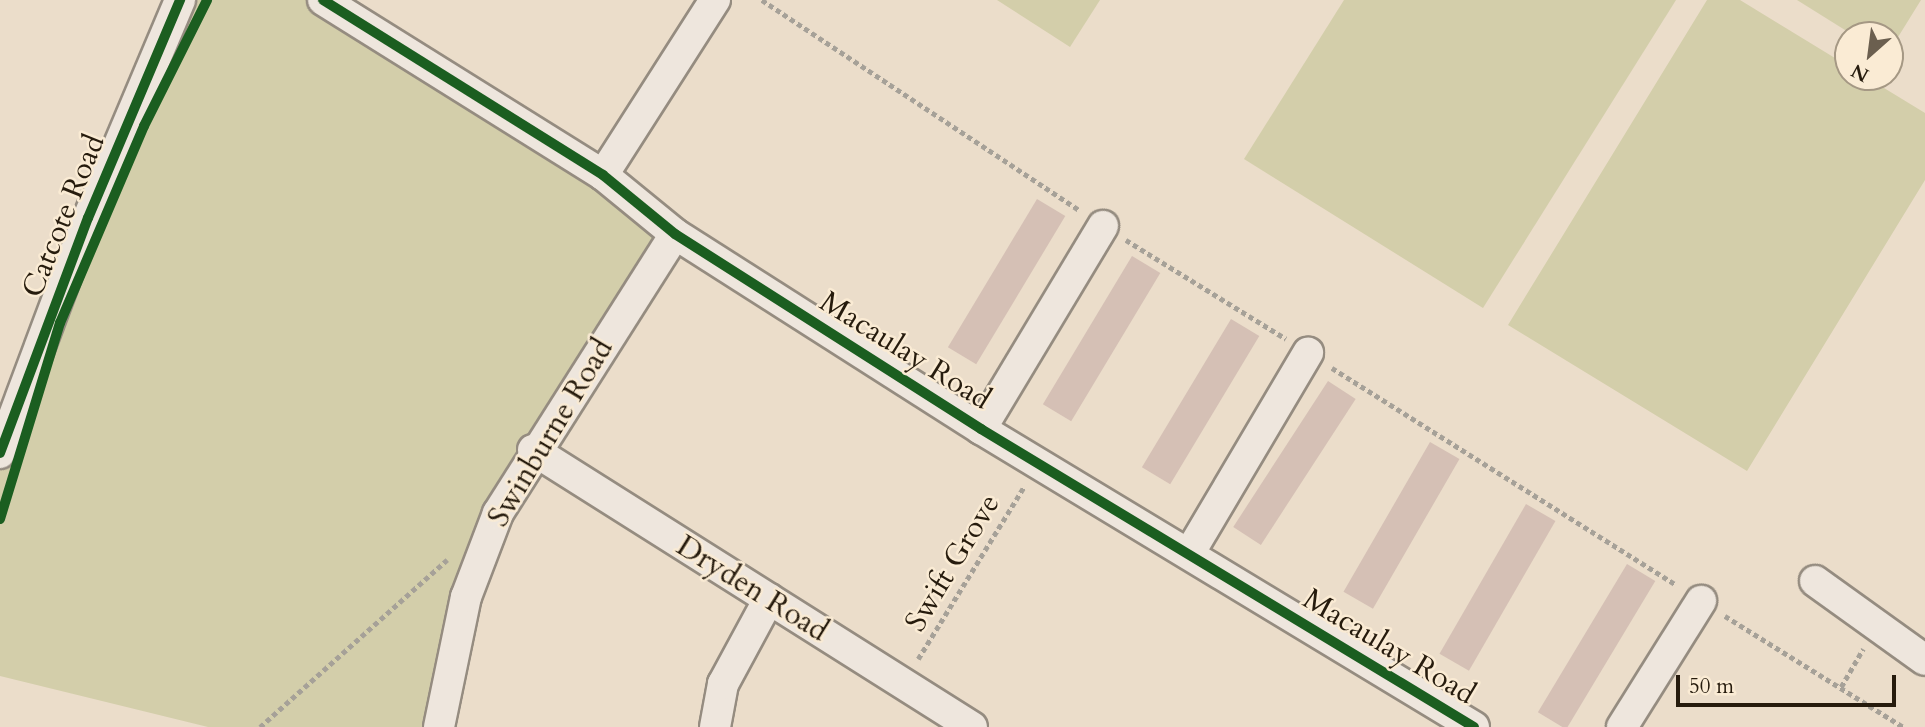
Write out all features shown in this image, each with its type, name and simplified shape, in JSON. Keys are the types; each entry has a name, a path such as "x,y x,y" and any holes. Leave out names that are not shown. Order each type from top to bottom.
{"street":[{"name":"Catcote Road","path":"0,453 88,218 180,0"},
{"name":"Macaulay Road","path":"323,0 603,175 675,234 981,429 1474,727"},
{"path":"603,175 715,0"},
{"name":"Macaulay Road","path":"981,429 1103,226"},
{"name":"Swinburne Road","path":"439,727 466,597 498,513 533,450 675,234"},
{"path":"1189,554 1308,353"},
{"name":"Dryden Road","path":"533,450 972,727"},
{"path":"1815,581 1925,660"},
{"path":"715,727 723,684 769,599"},
{"path":"1622,727 1701,601"}],"path":[{"path":"260,727 459,549"},
{"path":"1841,687 1877,624"}],"shaded area":[{"path":"180,0 323,0 675,234 466,597 439,727 208,727 0,676 0,453"},
{"path":"997,0 1100,0 1070,47"},
{"path":"1344,0 1676,0 1483,308 1244,159"},
{"path":"1707,0 1740,0 1834,57 1834,91 1889,91 1925,113 1925,180 1747,471 1508,325"},
{"path":"1797,0 1921,0 1904,27 1904,21 1834,21 1834,23"}],"building":[{"path":"1037,199 1065,216 976,364 948,347"},
{"path":"1132,256 1160,273 1071,421 1043,404"},
{"path":"1231,319 1259,336 1170,484 1142,467"},
{"path":"1328,381 1356,399 1261,545 1233,527"},
{"path":"1430,442 1459,459 1373,609 1344,592"},
{"path":"1526,504 1555,521 1469,671 1440,654"},
{"path":"1627,564 1655,581 1568,727 1562,727 1538,712"}],"cycle path":[{"path":"0,453 88,218 180,0"},
{"path":"0,519 60,323 144,126 207,0"},
{"path":"323,0 603,175 675,234 981,429 1474,727"}]}
